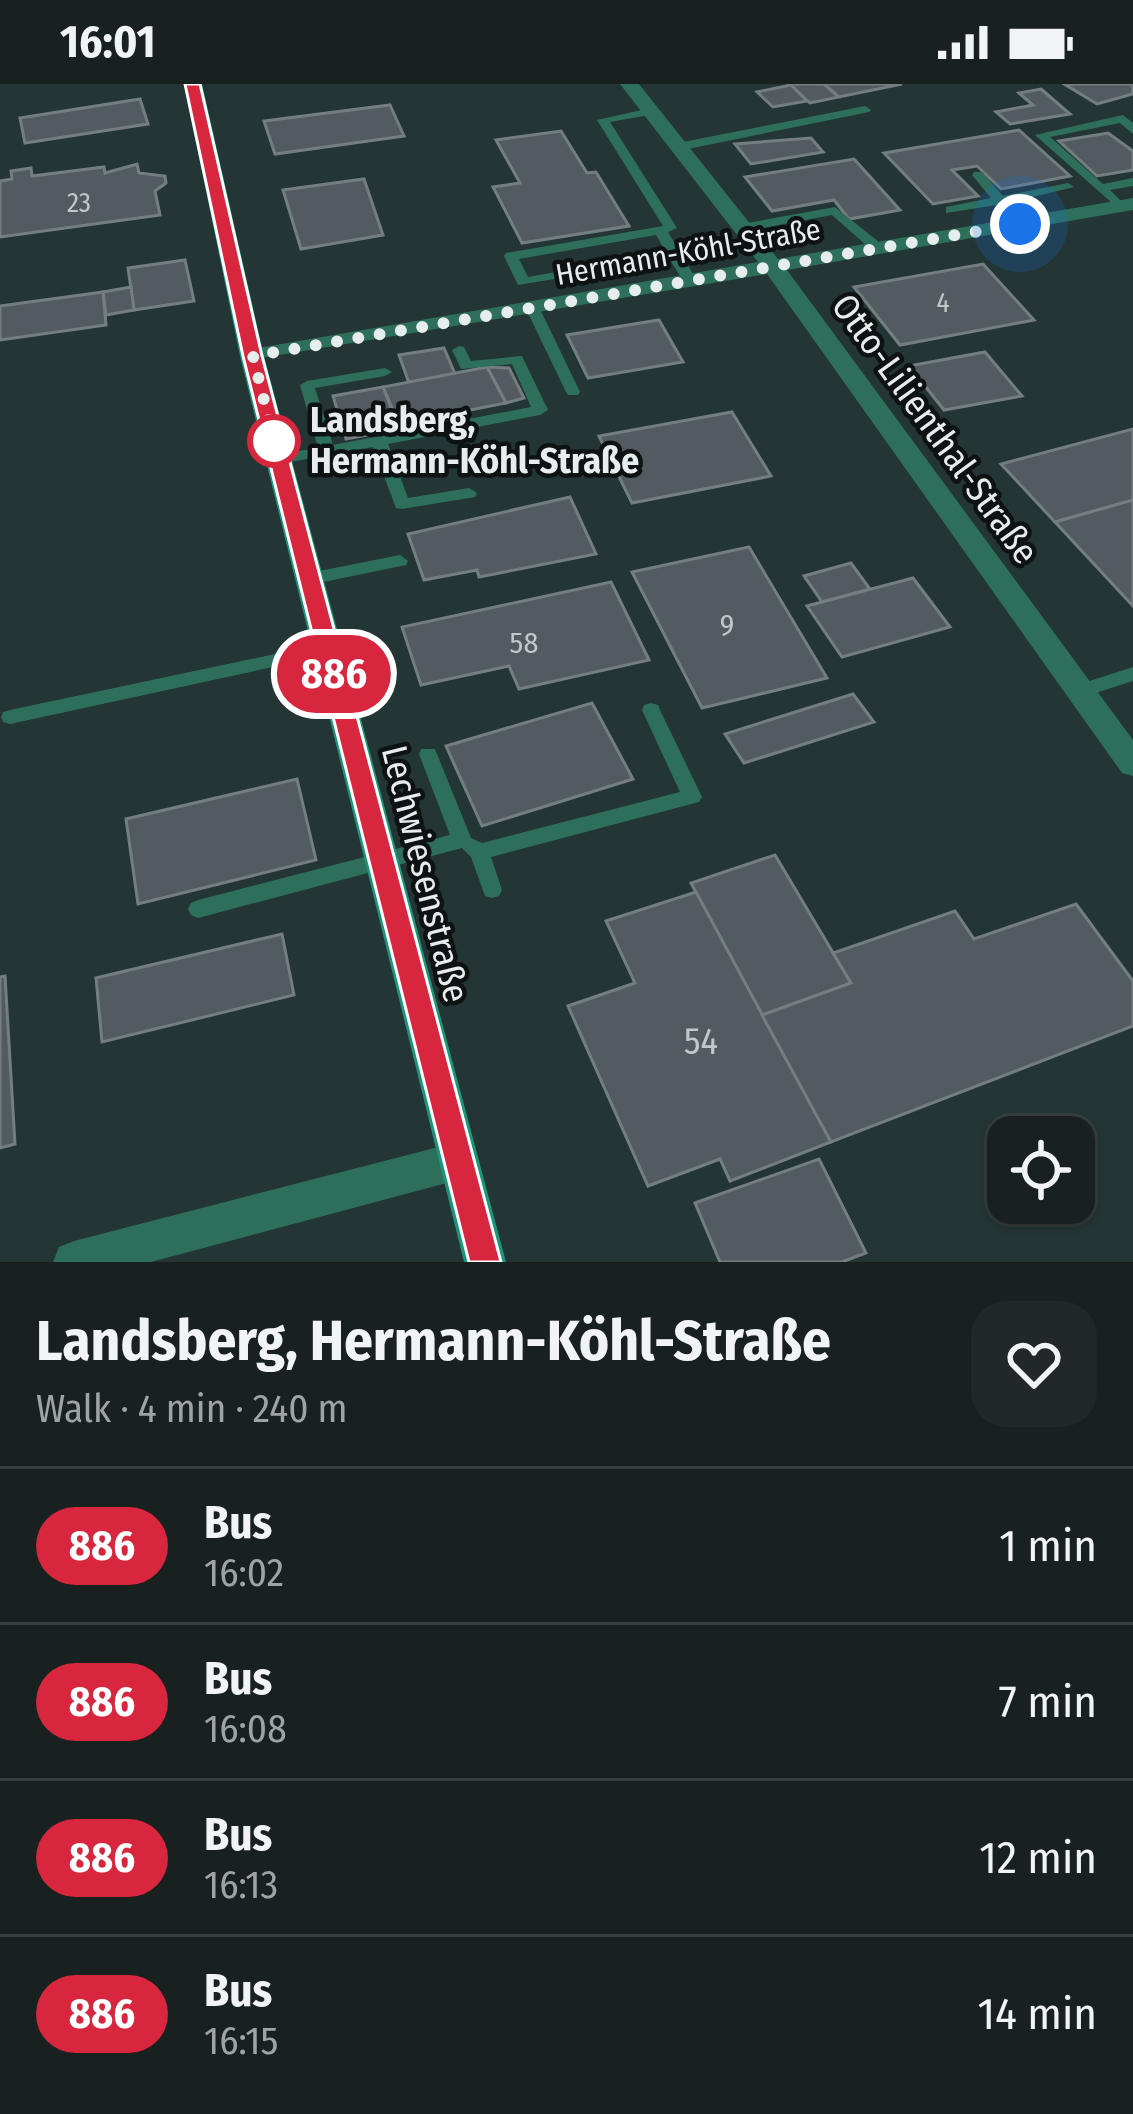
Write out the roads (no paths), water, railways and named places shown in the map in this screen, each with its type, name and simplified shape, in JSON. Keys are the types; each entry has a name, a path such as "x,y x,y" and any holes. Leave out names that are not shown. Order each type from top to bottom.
{"street":[{"name":"Otto-Lilienthal-Straße","path":"629,84 774,268 1133,764"},
{"name":"Lechwiesenstraße","path":"198,85 253,356 485,1262"},
{"name":"Hermann-Köhl-Straße","path":"253,356 1127,205"},
{"path":"74,1262 458,1161"}],"lane":[{"path":"678,147 865,110"},
{"path":"651,112 603,120 671,228 512,256 523,283 674,255"},
{"path":"1127,205 1041,134 1123,119 1133,130"},
{"path":"978,176 1020,224"},
{"path":"1101,188 1133,182"},
{"path":"951,210 1068,187"},
{"path":"742,228 835,211 879,249"},
{"path":"660,230 691,282"},
{"path":"533,309 573,392"},
{"path":"279,459 540,410 517,359 466,366 459,350"},
{"path":"327,451 307,385 386,372"},
{"path":"380,440 402,504 469,493"},
{"path":"309,579 400,561"},
{"path":"10,717 327,649"},
{"path":"1080,691 1133,674"},
{"path":"198,909 692,796 651,710"},
{"path":"428,754 491,890"}],"place":[{"name":"Landsberg, Hermann-Köhl-Straße","path":"274,441"}]}
